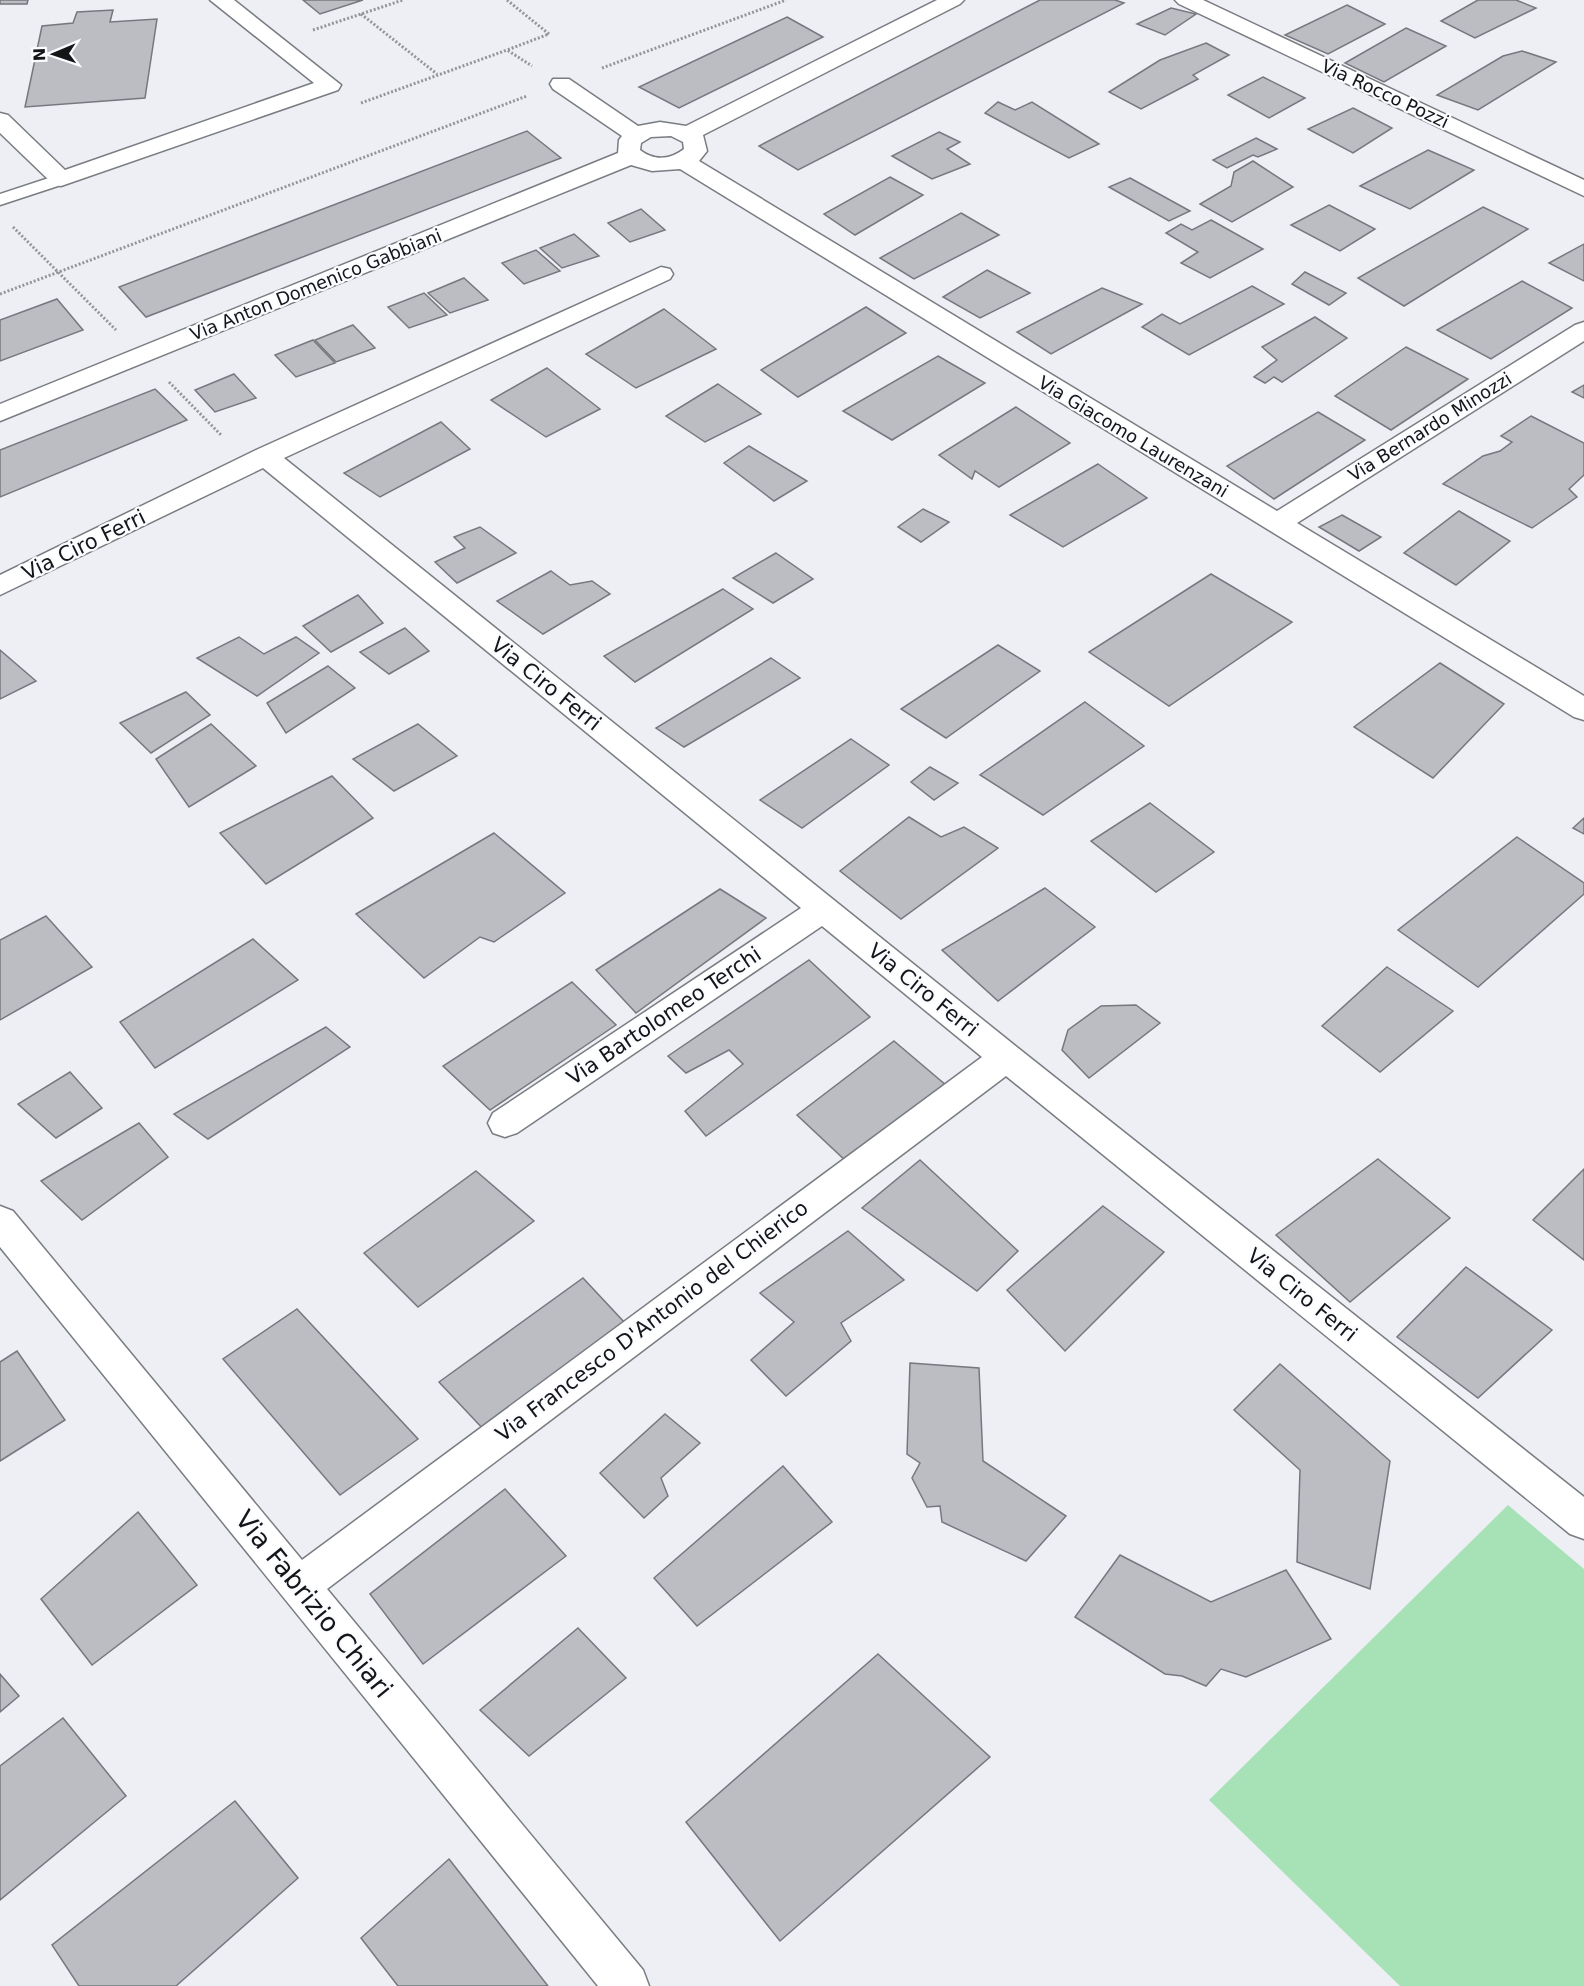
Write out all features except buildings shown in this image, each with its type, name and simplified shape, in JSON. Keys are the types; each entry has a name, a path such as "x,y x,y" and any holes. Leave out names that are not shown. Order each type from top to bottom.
{"street":[{"path":"0,120 61,179 330,86 220,0"},
{"path":"561,84 634,146 649,164 661,165 683,161 696,151 694,139 687,134 785,87 952,0"},
{"name":"Via Rocco Pozzi","path":"1186,0 1584,189"},
{"name":"Via Anton Domenico Gabbiani","path":"0,413 634,146 655,129 678,130 687,134"},
{"name":"Via Giacomo Laurenzani","path":"683,161 1275,524 1584,710"},
{"name":"Via Ciro Ferri","path":"0,586 266,456 661,274"},
{"name":"Via Bernardo Minozzi","path":"1275,524 1584,330"},
{"name":"Via Ciro Ferri","path":"266,456 1006,1057 1584,1521"},
{"name":"Via Bartolomeo Terchi","path":"505,1123 823,909"},
{"name":"Via Francesco D'Antonio del Chierico","path":"299,1586 1006,1057"},
{"name":"Via Fabrizio Chiari","path":"0,1221 627,1986"}],"lane":[{"path":"0,200 61,179"}],"path":[{"path":"276,43 403,0"},
{"path":"507,0 549,34 507,50 561,84"},
{"path":"0,294 786,0"},
{"path":"361,14 438,75"}],"green space":[{"path":"1508,1505 1584,1569 1584,1986 1400,1986 1209,1800"}]}
